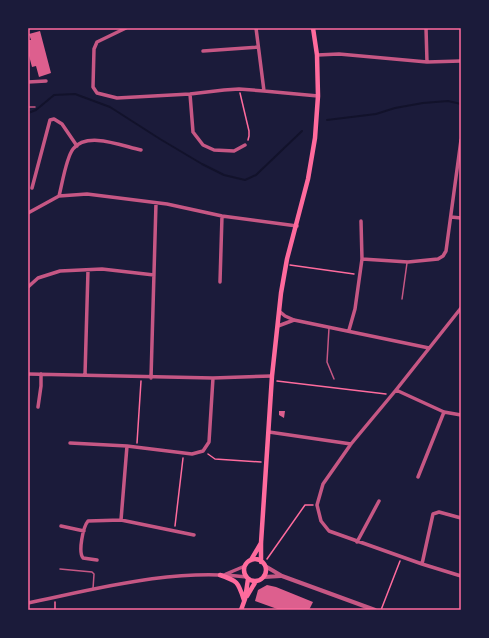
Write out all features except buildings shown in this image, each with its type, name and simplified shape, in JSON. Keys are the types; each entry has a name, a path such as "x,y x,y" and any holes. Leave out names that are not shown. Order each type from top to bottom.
{"main road":[{"path":"244,600 256,581 264,577 266,571 263,564 261,543 272,378 279,311 286,265 297,226 315,138 318,96 317,56 313,28"},
{"path":"256,581 248,578 244,571 245,566 261,543"},
{"path":"250,560 256,560 263,564"},
{"path":"222,575 235,580 240,588 244,600"},
{"path":"241,610 248,578"}],"street":[{"path":"126,28 97,42 94,49 93,87 97,93 117,98 239,90 318,96"},
{"path":"256,28 264,91"},
{"path":"426,28 427,62"},
{"path":"204,51 258,47"},
{"path":"317,56 339,54 427,62 461,61"},
{"path":"28,82 46,81"},
{"path":"190,94 193,132 203,146 214,150 234,151 245,145"},
{"path":"32,188 50,120 54,119 62,124 77,146"},
{"path":"59,196 67,164 73,149 83,141 98,140 141,150"},
{"path":"362,259 408,262 438,259 443,256 446,251 461,140"},
{"path":"28,213 59,196 87,194 156,203 222,216 297,226"},
{"path":"152,378 156,203"},
{"path":"220,282 222,216"},
{"path":"451,217 461,218"},
{"path":"349,330 355,309 362,259 361,221"},
{"path":"28,287 38,278 60,271 102,269 154,275"},
{"path":"85,375 88,270"},
{"path":"461,308 351,444 322,484 317,505 321,521 329,530 357,542 461,576"},
{"path":"279,311 285,316 294,320 349,330 430,348"},
{"path":"278,326 294,320"},
{"path":"28,374 152,378 272,378"},
{"path":"38,407 41,374"},
{"path":"70,443 127,446 192,454 203,451 209,442 213,378"},
{"path":"396,390 444,412 461,415"},
{"path":"418,477 444,412"},
{"path":"269,432 351,444"},
{"path":"121,520 127,446"},
{"path":"357,542 378,501"},
{"path":"422,564 433,514 439,512 461,518"},
{"path":"97,560 83,558 81,556 84,531 88,521 121,520 194,535"},
{"path":"61,526 84,531"},
{"path":"263,564 282,576 375,610"},
{"path":"222,575 245,566"},
{"path":"28,603 154,578 222,575 248,578"},
{"path":"264,577 282,576"}],"lane":[{"path":"28,107 35,107"},
{"path":"402,299 408,262"},
{"path":"329,326 327,362 334,379"},
{"path":"60,568 92,572 94,574 93,589"}],"path":[{"path":"239,90 249,131 249,136 245,145"},
{"path":"286,265 360,274"},
{"path":"137,447 141,377"},
{"path":"272,378 392,395"},
{"path":"203,451 215,459 266,463"},
{"path":"174,532 184,453"},
{"path":"263,564 305,505 317,505"},
{"path":"381,610 402,557"},
{"path":"55,610 56,598"}],"waterway":[{"path":"28,113 36,110 54,95 75,94 110,107 202,164 224,175 245,180 256,175 302,131"},
{"path":"327,120 376,114 395,108 423,103 448,101 461,104"}]}
